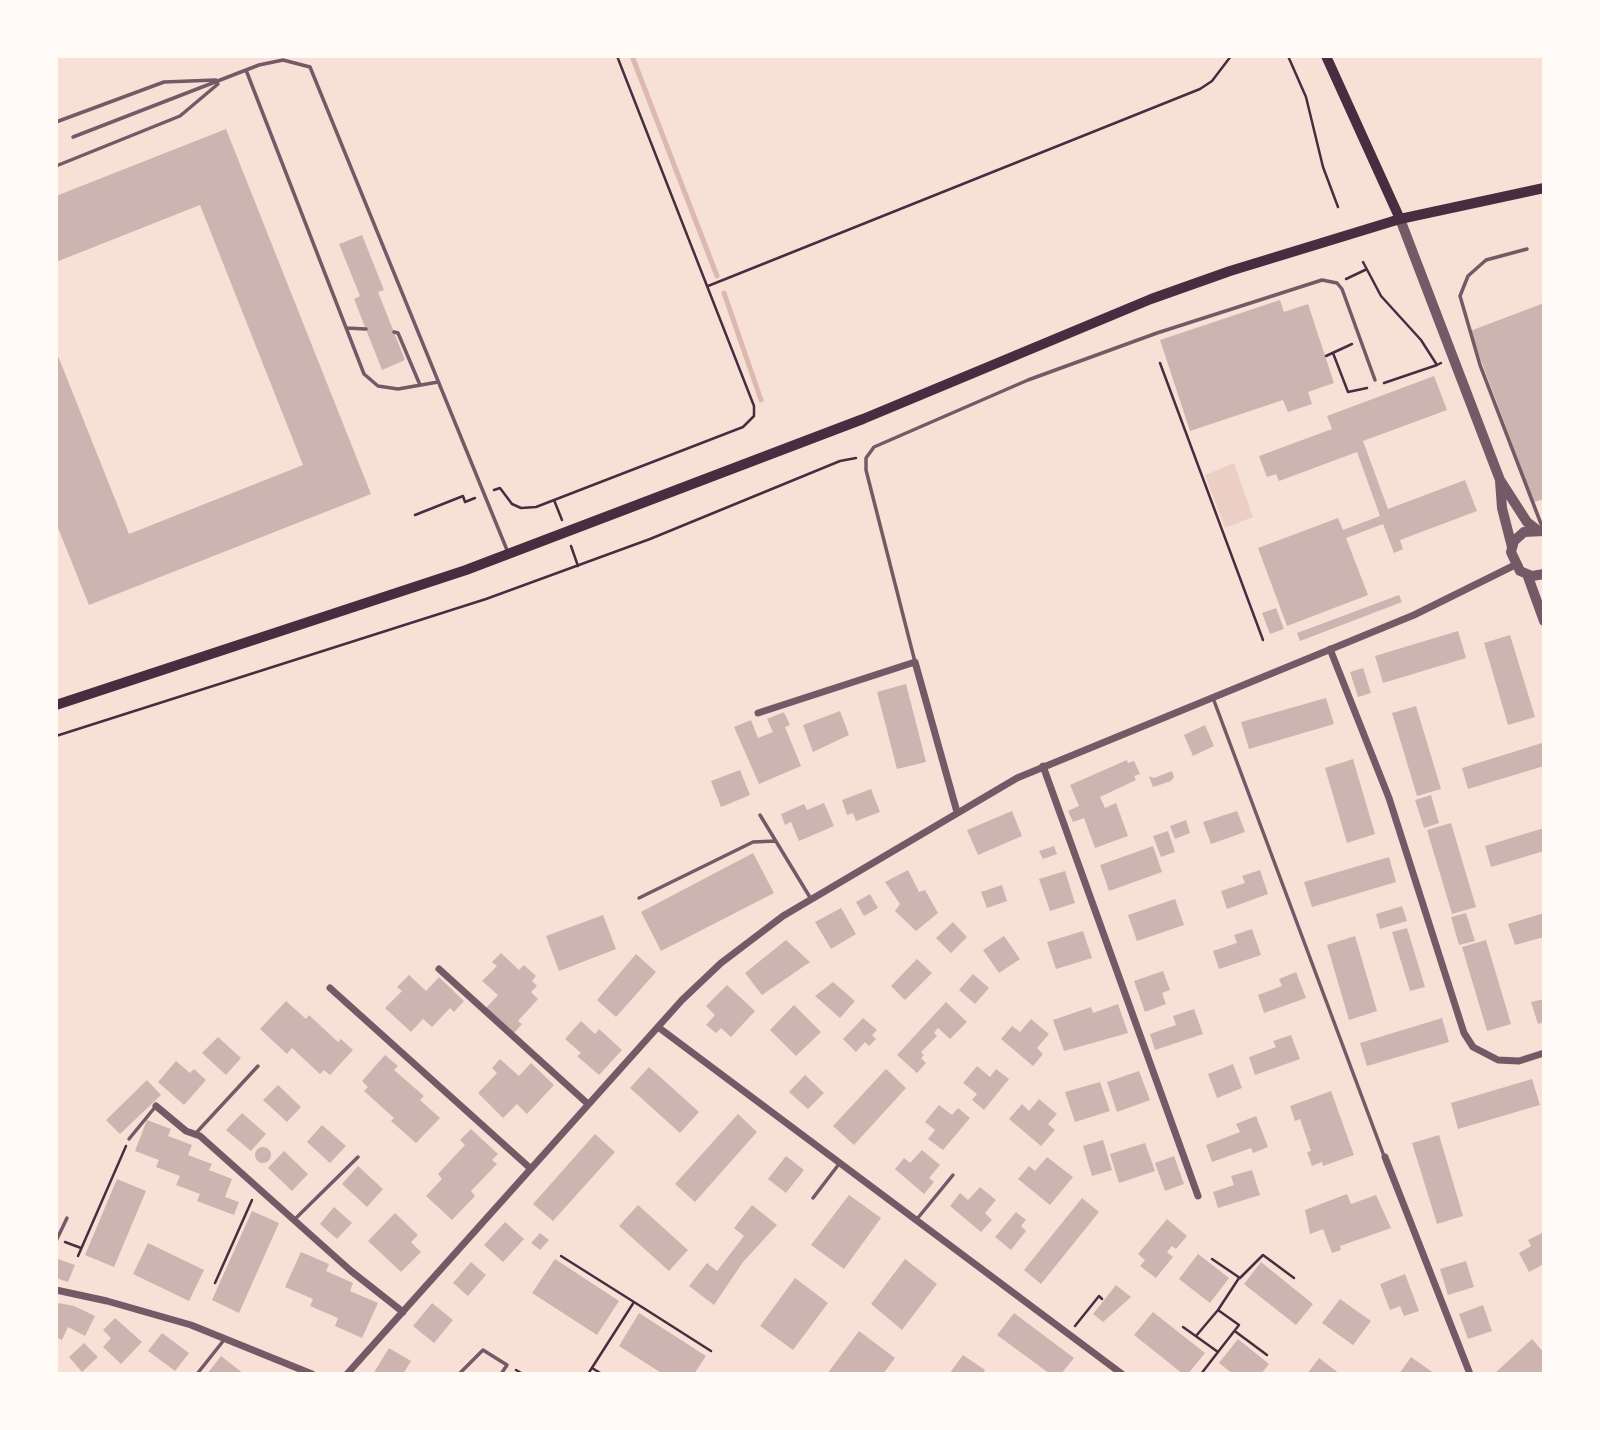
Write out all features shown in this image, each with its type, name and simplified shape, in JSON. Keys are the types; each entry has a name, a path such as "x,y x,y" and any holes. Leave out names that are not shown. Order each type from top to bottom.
{"main road":[{"path":"1326,56 1400,219"},
{"path":"56,705 251,643 509,554 907,401 1151,299 1400,219 1544,188"}],"street":[{"path":"1400,219 1500,480 1527,522 1541,530"},
{"path":"1500,480 1502,508 1515,565 1527,574 1544,621"},
{"path":"1512,547 1518,536 1541,530"},
{"path":"346,1374 658,1027 721,963 810,899 957,812 1043,766 1464,593 1515,565"},
{"path":"1527,574 1544,574"},
{"path":"1330,649 1389,798 1464,1033 1473,1047 1498,1060 1519,1061 1544,1053"},
{"path":"758,713 915,662 957,812"},
{"path":"1043,766 1198,1196"},
{"path":"439,969 588,1104"},
{"path":"330,988 530,1168"},
{"path":"658,1027 1122,1374"},
{"path":"156,1106 186,1131 195,1134 295,1219 351,1271 403,1312"},
{"path":"1384,1157 1470,1374"},
{"path":"56,1290 151,1313 226,1338 312,1374"}],"lane":[{"path":"73,137 246,70 284,60 310,67 316,75 509,554"},
{"path":"246,70 364,374 378,386 398,389 438,382"},
{"path":"56,122 164,82 222,80"},
{"path":"56,166 180,116 222,80"},
{"path":"1527,249 1486,260 1468,276 1460,296 1480,365 1541,530"},
{"path":"915,662 866,458 874,447 1028,380 1157,332 1322,280 1337,283 1342,289 1375,380"},
{"path":"346,328 366,330"},
{"path":"394,332 398,332 420,385"},
{"path":"1212,696 1384,1157"},
{"path":"760,815 810,899"},
{"path":"639,898 753,842 775,841"},
{"path":"195,1134 258,1066"},
{"path":"129,1139 156,1106"},
{"path":"295,1219 358,1157"},
{"path":"813,1198 839,1164"},
{"path":"916,1221 953,1175"},
{"path":"57,1240 67,1218"},
{"path":"197,1374 226,1338"},
{"path":"459,1374 484,1350 507,1365 501,1374"}],"path":[{"path":"415,515 463,496 465,502 500,488 512,504 521,508 536,507 751,422 754,406 617,56"},
{"path":"708,286 1200,89 1212,81 1231,56"},
{"path":"1288,56 1306,97 1322,167 1338,207"},
{"path":"1363,261 1381,296 1421,340 1437,365 1453,359"},
{"path":"1350,277 1366,269"},
{"path":"1326,356 1362,341"},
{"path":"1160,363 1264,640"},
{"path":"56,736 486,599 662,534 840,461 866,458"},
{"path":"78,1256 129,1139"},
{"path":"215,1283 258,1187"},
{"path":"57,1240 81,1248"},
{"path":"1196,1336 1240,1278 1263,1255 1294,1278"},
{"path":"561,1256 711,1351"},
{"path":"1212,1259 1240,1278"},
{"path":"1068,1334 1099,1296 1102,1299"},
{"path":"588,1374 634,1302"},
{"path":"1201,1374 1239,1325 1218,1310"},
{"path":"1183,1326 1219,1352"},
{"path":"1235,1332 1267,1355"},
{"path":"592,1367 603,1374"}],"shaded area":[{"path":"1234,463 1253,517 1225,528 1205,475"}],"building":[{"path":"226,129 371,494 89,605 56,523 56,351 129,534 303,465 200,205 56,262 56,196"},
{"path":"362,235 384,290 378,292 405,360 382,370 354,299 360,296 339,244"},
{"path":"1280,300 1284,312 1308,304 1334,383 1308,392 1312,404 1288,412 1283,400 1190,431 1160,340"},
{"path":"1544,303 1544,499 1534,502 1470,331"},
{"path":"1434,376 1447,410 1363,441 1388,509 1465,480 1477,511 1400,540 1403,549 1394,553 1383,524 1346,538 1368,595 1287,626 1258,548 1338,518 1343,530 1380,516 1357,452 1279,481 1276,474 1267,477 1259,456 1332,429 1327,416"},
{"path":"1399,595 1402,602 1300,641 1297,633"},
{"path":"1276,608 1284,629 1270,634 1262,613"},
{"path":"1458,631 1466,658 1383,683 1375,656"},
{"path":"1510,635 1535,717 1508,725 1484,643"},
{"path":"1363,668 1371,693 1358,697 1350,672"},
{"path":"906,684 926,762 897,769 877,692"},
{"path":"1326,698 1334,724 1249,749 1241,722"},
{"path":"1416,706 1441,789 1417,796 1392,713"},
{"path":"840,711 849,735 813,752 803,725"},
{"path":"784,712 790,725 785,727 801,766 759,784 734,727 751,720 758,738 773,732 767,719"},
{"path":"1205,725 1214,746 1193,756 1184,735"},
{"path":"1542,743 1544,766 1468,789 1462,768"},
{"path":"1353,759 1375,834 1347,843 1325,768"},
{"path":"1127,760 1128,763 1134,761 1140,774 1134,776 1136,780 1100,797 1105,808 1116,803 1128,836 1095,848 1084,818 1073,822 1068,811 1079,806 1070,785"},
{"path":"740,770 750,795 721,807 711,781"},
{"path":"1172,771 1174,777 1171,781 1153,787 1149,776 1154,778"},
{"path":"871,789 880,812 856,821 853,813 847,815 842,800"},
{"path":"1431,795 1439,823 1424,828 1415,800"},
{"path":"824,803 834,826 799,841 791,822 785,825 781,814 804,804 807,810"},
{"path":"1012,811 1022,836 978,855 967,830"},
{"path":"1237,811 1245,832 1211,844 1203,822"},
{"path":"1186,820 1190,833 1175,839 1170,826"},
{"path":"1451,823 1476,907 1452,914 1427,830"},
{"path":"1544,828 1544,851 1491,867 1485,846"},
{"path":"1168,831 1175,852 1161,857 1153,836"},
{"path":"1054,846 1057,854 1043,859 1039,851"},
{"path":"1153,846 1162,872 1109,891 1100,865"},
{"path":"753,853 774,893 661,951 641,912"},
{"path":"1389,857 1396,882 1312,907 1304,882"},
{"path":"908,870 919,892 925,890 938,913 916,931 895,911 900,904 885,882"},
{"path":"1260,870 1268,894 1227,909 1221,891 1245,883 1242,876"},
{"path":"1065,871 1075,903 1050,911 1039,879"},
{"path":"1002,885 1007,901 987,908 981,892"},
{"path":"870,894 878,908 864,916 856,902"},
{"path":"1175,899 1184,925 1137,941 1128,915"},
{"path":"1402,906 1407,921 1380,929 1376,914"},
{"path":"841,908 856,934 831,949 815,922"},
{"path":"1466,913 1475,941 1459,945 1451,917"},
{"path":"1544,913 1544,937 1515,945 1508,924"},
{"path":"603,915 616,949 559,971 546,936"},
{"path":"953,922 967,937 951,953 936,938"},
{"path":"1407,928 1425,987 1410,991 1392,932"},
{"path":"1252,929 1261,955 1219,969 1213,951 1237,943 1234,935"},
{"path":"1083,931 1092,958 1056,969 1047,942"},
{"path":"1004,936 1020,959 999,973 983,950"},
{"path":"1355,936 1377,1011 1349,1020 1327,945"},
{"path":"786,940 810,962 762,995 745,973"},
{"path":"1486,940 1511,1024 1487,1031 1462,947"},
{"path":"501,953 519,970 524,965 536,976 532,981 537,986 531,992 538,999 518,1021 522,1024 513,1034 486,1008 498,995 482,981 497,966 492,962"},
{"path":"636,954 656,972 616,1017 597,1000"},
{"path":"917,959 932,973 905,1000 891,986"},
{"path":"1163,971 1170,990 1162,993 1166,1004 1145,1012 1134,981"},
{"path":"1296,972 1306,998 1264,1013 1258,995 1282,986 1279,979"},
{"path":"973,974 989,988 975,1004 959,990"},
{"path":"409,975 426,991 439,977 464,1001 454,1012 450,1008 432,1027 423,1019 411,1032 385,1008 402,991 397,987"},
{"path":"833,982 855,1001 840,1018 815,996"},
{"path":"727,985 755,1011 731,1037 721,1028 716,1033 706,1025 715,1015 706,1006"},
{"path":"1544,999 1544,1022 1538,1024 1531,1002"},
{"path":"286,1001 306,1019 309,1015 338,1042 341,1039 353,1050 330,1075 324,1070 320,1074 292,1048 287,1054 260,1029"},
{"path":"946,1002 967,1022 950,1039 938,1028 934,1033 937,1036 921,1052 924,1055 921,1058 926,1063 917,1073 897,1055"},
{"path":"1118,1004 1128,1033 1064,1051 1053,1020 1091,1007 1093,1013"},
{"path":"794,1005 821,1032 796,1056 770,1030"},
{"path":"1194,1009 1203,1034 1155,1050 1150,1034 1176,1025 1173,1016"},
{"path":"863,1018 877,1030 872,1035 876,1039 869,1046 865,1042 856,1052 843,1039"},
{"path":"1442,1018 1449,1042 1367,1066 1360,1043"},
{"path":"1031,1019 1049,1034 1037,1048 1043,1054 1033,1066 1001,1039 1012,1026 1020,1032"},
{"path":"581,1021 595,1034 599,1029 622,1050 599,1075 577,1056 581,1053 565,1039"},
{"path":"1291,1035 1300,1059 1255,1075 1249,1057 1276,1047 1273,1041"},
{"path":"218,1037 241,1058 226,1075 202,1053"},
{"path":"385,1055 398,1066 394,1070 424,1096 420,1100 440,1118 416,1143 391,1121 394,1118 364,1091 368,1087 362,1081"},
{"path":"500,1059 519,1076 531,1063 554,1085 527,1114 517,1104 503,1118 478,1093 497,1073 492,1068"},
{"path":"176,1061 190,1073 194,1069 206,1080 184,1105 158,1082"},
{"path":"1233,1064 1242,1088 1217,1098 1208,1074"},
{"path":"977,1066 990,1077 996,1069 1009,1079 984,1110 972,1100 977,1094 963,1083"},
{"path":"649,1067 699,1112 680,1133 630,1088"},
{"path":"886,1069 906,1088 854,1145 833,1126"},
{"path":"1139,1071 1150,1100 1117,1112 1107,1082"},
{"path":"805,1075 824,1093 808,1109 789,1092"},
{"path":"1532,1079 1540,1105 1458,1129 1451,1103"},
{"path":"147,1080 161,1095 120,1134 106,1120"},
{"path":"1100,1082 1110,1111 1075,1122 1065,1092"},
{"path":"278,1085 301,1107 287,1122 263,1100"},
{"path":"1331,1091 1354,1155 1323,1166 1322,1162 1312,1166 1307,1152 1311,1151 1300,1119 1295,1121 1290,1106"},
{"path":"1039,1099 1057,1114 1048,1124 1055,1130 1041,1146 1009,1119 1022,1104 1029,1111"},
{"path":"939,1105 952,1115 958,1108 970,1118 943,1150 928,1139 935,1130 925,1122"},
{"path":"242,1113 266,1134 251,1151 226,1130"},
{"path":"738,1114 757,1132 695,1202 675,1184"},
{"path":"1256,1116 1268,1147 1253,1153 1251,1148 1212,1162 1206,1145 1240,1132 1236,1124"},
{"path":"147,1120 171,1129 168,1136 192,1145 188,1155 212,1164 209,1170 232,1179 225,1197 239,1202 234,1215 197,1201 200,1194 176,1185 180,1176 156,1167 159,1160 135,1151"},
{"path":"322,1125 346,1146 330,1163 307,1142"},
{"path":"471,1129 498,1154 492,1160 497,1164 471,1191 475,1196 452,1220 426,1196 442,1179 438,1174 465,1145 460,1140"},
{"path":"595,1134 615,1152 553,1221 533,1204"},
{"path":"1439,1135 1463,1216 1437,1224 1412,1143"},
{"path":"1103,1140 1112,1170 1092,1176 1083,1146"},
{"path":"1145,1143 1155,1171 1119,1183 1110,1154"},
{"path":"260,1147 266,1147 271,1155 269,1161 260,1163 255,1158 255,1152"},
{"path":"922,1150 940,1165 929,1178 934,1182 924,1194 895,1169 904,1158 910,1163"},
{"path":"284,1151 308,1174 292,1191 268,1168"},
{"path":"786,1156 804,1170 786,1193 768,1179"},
{"path":"1174,1156 1184,1184 1165,1191 1155,1163"},
{"path":"1047,1157 1073,1177 1050,1205 1018,1179 1029,1166 1035,1171"},
{"path":"358,1166 383,1189 367,1207 342,1184"},
{"path":"1252,1170 1260,1195 1218,1208 1213,1192 1234,1185 1231,1176"},
{"path":"117,1179 146,1191 114,1267 85,1255"},
{"path":"980,1187 996,1200 985,1213 992,1220 981,1232 950,1206 960,1193 968,1200"},
{"path":"1347,1194 1351,1204 1376,1195 1391,1228 1340,1246 1341,1250 1332,1253 1323,1229 1310,1234 1305,1210"},
{"path":"849,1195 881,1218 844,1269 811,1245"},
{"path":"1082,1198 1099,1212 1041,1284 1024,1270"},
{"path":"638,1205 688,1250 669,1271 619,1226"},
{"path":"752,1205 777,1225 743,1262 714,1305 689,1286 707,1263 717,1271 744,1236 734,1228"},
{"path":"334,1207 352,1223 337,1239 320,1224"},
{"path":"252,1211 279,1223 239,1313 212,1300"},
{"path":"1016,1212 1026,1220 1021,1226 1026,1231 1011,1250 995,1237"},
{"path":"395,1213 418,1235 411,1242 421,1252 401,1272 368,1241"},
{"path":"1167,1219 1187,1236 1176,1249 1172,1246 1167,1252 1173,1257 1156,1278 1140,1266 1145,1260 1138,1254"},
{"path":"505,1222 524,1239 503,1262 484,1245"},
{"path":"1544,1232 1544,1264 1529,1272 1519,1253 1531,1246 1528,1240"},
{"path":"540,1233 549,1240 540,1250 531,1243"},
{"path":"148,1243 204,1270 189,1301 133,1274"},
{"path":"301,1252 329,1264 326,1271 353,1283 350,1291 378,1303 362,1338 335,1326 338,1318 310,1306 313,1299 285,1287"},
{"path":"1198,1254 1229,1278 1210,1303 1179,1279"},
{"path":"58,1259 75,1265 68,1282 56,1278"},
{"path":"555,1259 619,1301 597,1335 532,1293"},
{"path":"905,1259 937,1284 902,1330 871,1304"},
{"path":"1466,1261 1474,1287 1448,1295 1440,1269"},
{"path":"471,1262 486,1275 468,1296 453,1283"},
{"path":"1261,1262 1313,1304 1296,1325 1244,1284"},
{"path":"1405,1274 1419,1311 1404,1316 1400,1306 1390,1310 1380,1284"},
{"path":"795,1278 828,1303 793,1350 760,1326"},
{"path":"1116,1285 1131,1297 1103,1322 1093,1314"},
{"path":"1340,1299 1371,1321 1353,1345 1322,1323"},
{"path":"59,1303 74,1306 95,1316 85,1336 68,1327 62,1340 56,1337 56,1309"},
{"path":"432,1303 453,1320 434,1343 413,1326"},
{"path":"1483,1305 1492,1331 1468,1339 1459,1314"},
{"path":"1153,1312 1205,1353 1188,1374 1183,1374 1134,1335"},
{"path":"639,1313 706,1356 694,1374 663,1374 619,1346"},
{"path":"1014,1313 1074,1358 1061,1374 1050,1374 997,1335"},
{"path":"115,1318 142,1342 121,1364 103,1347 111,1338 103,1330"},
{"path":"859,1331 895,1358 883,1374 827,1374"},
{"path":"162,1333 189,1353 175,1371 148,1351"},
{"path":"1238,1339 1269,1364 1261,1374 1233,1374 1219,1363"},
{"path":"1532,1339 1544,1353 1544,1370 1540,1374 1494,1374"},
{"path":"84,1343 98,1357 82,1372 69,1357"},
{"path":"389,1348 411,1361 403,1374 373,1374"},
{"path":"963,1355 985,1370 983,1374 949,1374"},
{"path":"221,1356 244,1374 207,1374"},
{"path":"1411,1357 1435,1374 1399,1374"},
{"path":"1319,1358 1340,1374 1307,1374"}],"waterway":[{"path":"632,56 717,276"},
{"path":"724,293 761,400"}]}
